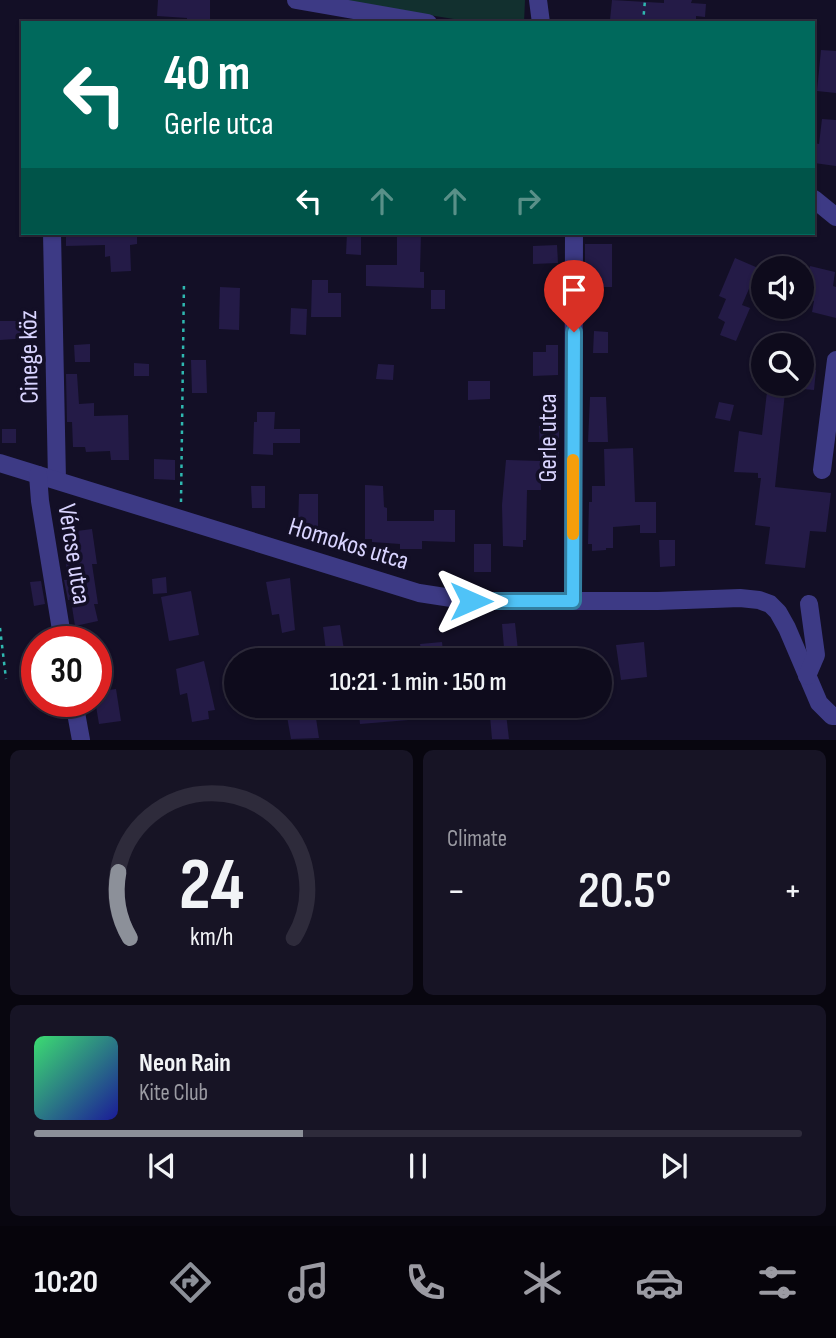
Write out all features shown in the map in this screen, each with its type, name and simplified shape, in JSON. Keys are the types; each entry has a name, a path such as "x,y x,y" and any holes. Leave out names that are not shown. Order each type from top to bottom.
{"street":[{"path":"296,0 417,21"},
{"path":"538,0 541,21"},
{"name":"Cinege köz","path":"52,235 57,480"},
{"name":"Gerle utca","path":"573,601 574,235"},
{"path":"822,470 836,360"},
{"name":"Homokos utca","path":"0,463 418,593 471,601 759,600 771,604 778,612 819,704 832,716 836,716"},
{"name":"Vércse utca","path":"38,475 60,626"},
{"path":"807,676 816,655 809,604"},
{"path":"77,717 81,740"}],"path":[{"path":"643,21 645,0"},
{"path":"180,517 184,281"},
{"path":"0,628 6,679"}],"green space":[{"path":"334,0 525,0 524,21 466,21"}],"building":[{"path":"158,0 210,0 210,21 187,21 187,18 157,16"},
{"path":"612,0 664,3 664,0 692,0 691,3 706,4 705,17 696,16 696,21 610,20"},
{"path":"821,50 836,51 836,93 817,91"},
{"path":"822,119 836,120 836,166 815,163 815,143 819,144"},
{"path":"66,235 137,235 137,244 130,245 131,271 111,272 110,256 105,257 105,245 66,246"},
{"path":"347,235 361,235 361,255 346,254"},
{"path":"397,235 421,235 420,272 424,272 424,288 366,286 366,265 397,265"},
{"path":"585,244 612,244 612,287 585,287"},
{"path":"557,245 558,263 533,264 533,246"},
{"path":"735,258 751,265 751,284 742,305 750,308 736,341 720,335 725,322 718,318 726,299 719,296"},
{"path":"814,267 835,272 833,286 836,287 836,318 814,312"},
{"path":"312,280 328,280 328,293 341,293 341,317 311,317"},
{"path":"220,287 240,288 239,330 219,329"},
{"path":"431,290 445,290 445,309 431,309"},
{"path":"291,308 307,309 306,335 290,334"},
{"path":"0,321 29,321 30,338 0,340"},
{"path":"594,331 608,332 608,353 593,353"},
{"path":"90,344 90,362 75,362 74,345"},
{"path":"546,345 558,345 558,375 533,376 533,352 546,352"},
{"path":"191,360 206,360 207,393 192,393"},
{"path":"134,363 149,364 149,376 134,376"},
{"path":"378,364 394,365 393,380 376,379"},
{"path":"66,374 77,374 79,404 94,403 94,416 128,415 129,460 111,460 110,451 86,452 85,447 73,447 72,422 67,422"},
{"path":"468,381 490,381 490,399 468,400"},
{"path":"766,396 785,396 775,487 831,493 826,532 810,531 805,568 765,564 770,527 755,525 761,478 758,478 758,473 734,472 739,431 762,435"},
{"path":"590,397 606,397 608,442 588,442"},
{"path":"719,402 734,405 730,421 715,418"},
{"path":"257,412 275,412 274,429 300,429 300,443 273,443 273,455 253,454"},
{"path":"539,426 559,426 559,454 540,454"},
{"path":"2,429 16,429 16,443 2,443"},
{"path":"633,448 635,502 656,502 656,533 640,533 640,525 613,527 613,548 592,551 592,544 588,544 589,502 592,502 592,486 605,486 604,449"},
{"path":"154,459 175,460 175,480 154,479"},
{"path":"506,460 540,461 541,490 527,490 526,540 523,540 523,547 503,546 502,505"},
{"path":"365,485 383,486 387,521 434,521 434,510 455,510 455,542 422,541 422,549 400,549 400,544 365,539"},
{"path":"251,486 265,486 265,508 252,508"},
{"path":"299,494 318,494 318,528 315,528 315,539 300,539"},
{"path":"92,529 97,564 92,564 98,604 94,604 98,621 75,626 71,600 68,600 64,580 68,580 62,533"},
{"path":"659,540 675,540 675,566 660,567"},
{"path":"474,544 491,544 491,572 474,572"},
{"path":"166,577 167,593 153,594 152,579"},
{"path":"290,578 295,630 282,633 279,614 272,615 266,582"},
{"path":"41,581 45,604 34,606 30,582"},
{"path":"191,591 199,635 169,641 161,597"},
{"path":"515,623 518,648 504,648 502,624"},
{"path":"340,625 344,648 326,648 323,627"},
{"path":"442,642 443,648 421,648 420,644"},
{"path":"644,642 647,677 621,680 616,645"},
{"path":"204,661 215,710 208,711 209,719 192,722 187,693 180,695 176,669"},
{"path":"116,689 121,721 99,724 98,717 112,717 112,690"},
{"path":"287,718 316,718 319,738 291,739"},
{"path":"359,718 421,719 360,724"},
{"path":"490,718 507,718 509,739 492,739"}],"slow traffic":[{"path":"573,460 573,534"}],"route":[{"path":"471,601 573,601 574,332"}]}
